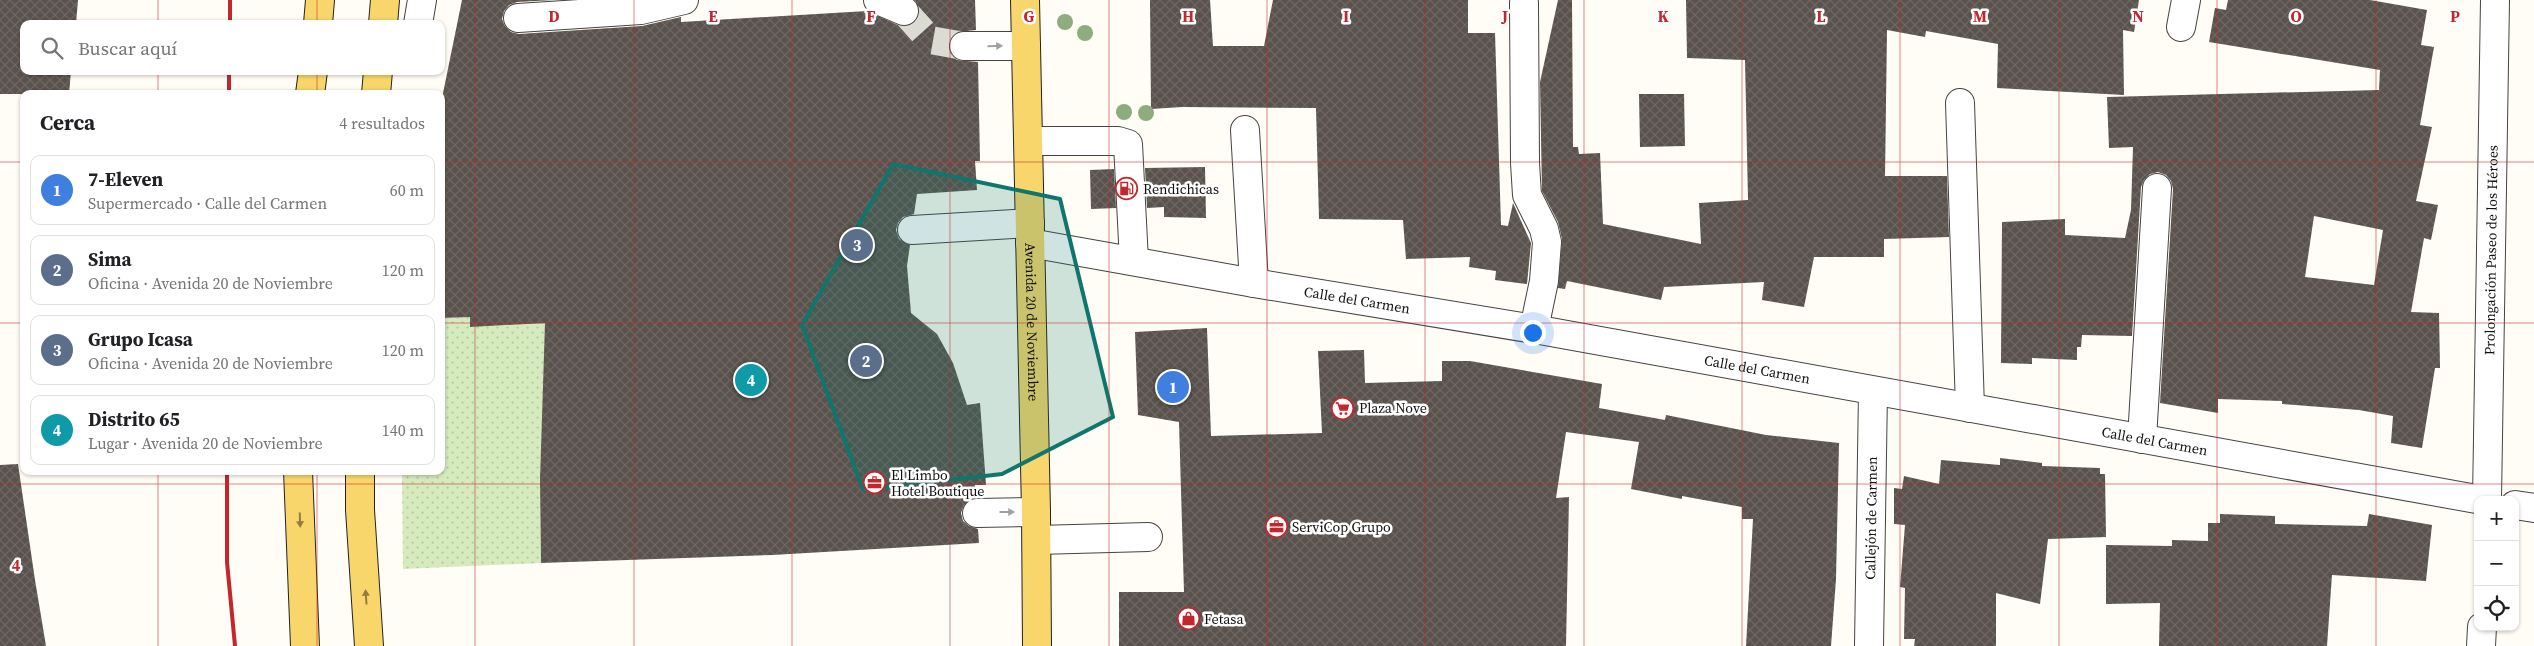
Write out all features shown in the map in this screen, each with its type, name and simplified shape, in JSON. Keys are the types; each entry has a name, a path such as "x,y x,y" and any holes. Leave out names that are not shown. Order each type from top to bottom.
{"main road":[{"path":"318,20 320,0"},
{"path":"383,20 385,0"},
{"name":"Avenida 20 de Noviembre","path":"1025,0 1037,646"},
{"path":"311,90 312,75"},
{"path":"298,475 305,646"},
{"path":"360,475 360,510 369,646"}],"street":[{"path":"419,20 422,0"},
{"path":"518,18 684,0"},
{"path":"878,0 904,11"},
{"path":"2181,27 2186,0"},
{"name":"Prolongación Paseo de los Héroes","path":"2487,496 2495,0"},
{"path":"1524,3 1527,195 1544,229 1547,242 1544,281 1534,329"},
{"path":"964,46 1026,46"},
{"path":"1960,103 1970,408"},
{"path":"1245,130 1254,283"},
{"path":"1029,142 1118,141 1128,144 1134,261"},
{"path":"2142,439 2157,188"},
{"name":"Calle del Carmen","path":"912,230 1030,233 1134,261 1254,283 1534,329 2474,499"},
{"name":"Callejón de Carmen","path":"1869,646 1873,391"},
{"path":"2519,506 2534,508"},
{"path":"977,513 1036,512"},
{"path":"1036,540 1148,537"},
{"path":"2481,646 2482,631"}],"highlighted area":[{"path":"893,164 1060,199 1113,417 1002,474 863,490 802,325"}],"green space":[{"path":"546,313 540,479 541,563 403,569 402,475 445,475 445,318"}],"building":[{"path":"0,0 78,0 76,20 20,20 20,75 71,75 69,90 20,90 20,94 0,94"},
{"path":"462,0 554,0 517,2 509,5 504,11 502,19 505,26 511,32 519,34 642,26 681,17 681,22 867,11 898,25 905,26 913,24 919,17 919,9 915,0 975,0 976,30 957,32 950,39 948,46 951,54 957,60 978,62 980,161 975,161 977,190 917,194 914,214 903,217 898,223 896,230 899,239 910,245 907,266 911,313 937,334 953,363 967,405 980,403 986,485 975,485 976,498 964,505 961,513 963,521 969,526 978,529 979,543 772,555 541,563 540,479 545,323 470,327 470,317 445,318 444,90"},
{"path":"1150,0 1210,0 1213,46 1264,46 1273,0 1468,0 1468,33 1495,33 1501,225 1508,226 1513,203 1531,243 1527,284 1495,280 1496,271 1469,267 1470,257 1406,259 1403,220 1319,219 1316,108 1182,107 1151,109"},
{"path":"1558,0 1572,0 1573,147 1578,147 1579,154 1600,153 1603,224 1701,244 1699,203 1748,200 1745,60 1687,58 1686,0 2139,0 2134,32 2123,30 2124,95 1997,88 1998,44 1926,31 1925,37 1887,30 1885,176 1947,176 1949,237 1884,239 1884,257 1814,257 1804,307 1762,300 1764,282 1664,287 1661,300 1567,281 1565,289 1558,288 1562,239 1558,222 1542,191 1540,82"},
{"path":"2228,0 2370,0 2427,10 2421,45 2434,47 2420,125 2432,127 2416,201 2438,205 2431,240 2424,238 2411,312 2439,313 2440,368 2435,368 2422,448 2391,443 2393,416 2359,410 2282,404 2282,401 2218,399 2218,413 2160,403 2173,189 2171,181 2166,175 2158,172 2150,174 2144,180 2141,187 2132,336 2082,335 2081,347 2077,347 2077,360 2032,358 2032,364 2001,363 2002,222 2065,219 2065,235 2125,238 2131,210 2133,147 2109,148 2107,97 2379,90 2380,70 2209,42 2215,8 2226,10","holes":["2314,216 2383,230 2374,285 2305,277"]},
{"path":"1639,94 1684,94 1685,146 1640,147"},
{"path":"1205,167 1206,218 1164,217 1164,207 1147,208 1145,168"},
{"path":"1114,169 1116,208 1091,209 1090,170"},
{"path":"1207,328 1211,436 1322,433 1318,351 1364,350 1365,383 1442,381 1442,361 1470,361 1602,384 1599,408 1665,420 1666,415 1766,435 1839,443 1836,579 1831,646 1746,646 1753,519 1742,519 1742,507 1682,496 1682,499 1631,489 1639,442 1566,432 1556,498 1569,497 1566,646 1119,646 1119,592 1184,592 1179,422 1138,415 1135,332"},
{"path":"2000,458 2042,463 2042,466 2100,468 2100,474 2105,474 2106,537 2048,539 2040,604 1996,593 1996,646 1914,646 1915,639 1904,639 1905,588 1900,587 1905,525 1894,524 1894,488 1902,489 1904,476 1939,484 1941,460 2000,465"},
{"path":"18,464 46,646 0,646 0,465"},
{"path":"2220,514 2275,516 2275,524 2367,526 2369,514 2432,525 2426,581 2332,575 2327,646 2159,646 2160,603 2106,604 2106,545 2172,546 2172,540 2208,541 2208,523 2220,523"}],"tunnel":[{"path":"904,11 930,40 964,46"}],"railway":[{"path":"230,0 230,20"},
{"path":"229,75 229,90"},
{"path":"227,475 227,562 235,646"}],"place":[{"name":"Rendichicas","path":"1127,189"},
{"name":"Grupo Icasa","path":"857,245"},
{"name":"Sima","path":"866,361"},
{"name":"Distrito 65","path":"751,380"},
{"name":"7-Eleven","path":"1173,387"},
{"name":"Plaza Nove","path":"1343,408"},
{"name":"El Limbo Hotel Boutique","path":"875,483"},
{"name":"ServiCop Grupo","path":"1276,527"},
{"name":"Fetasa","path":"1188,619"}]}
